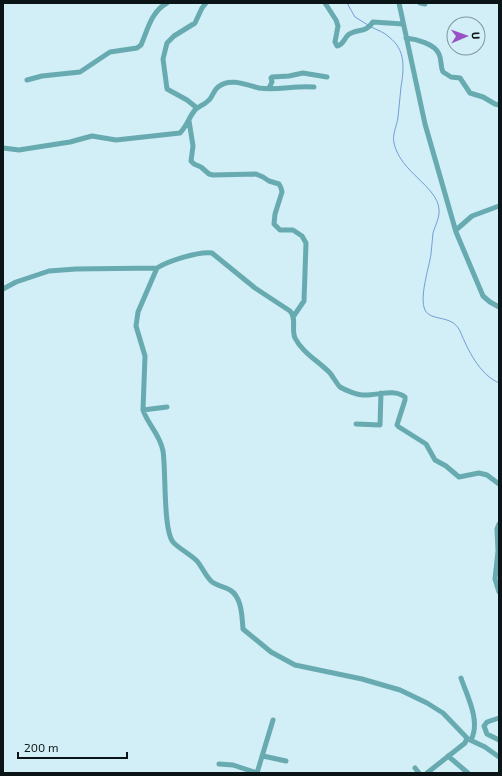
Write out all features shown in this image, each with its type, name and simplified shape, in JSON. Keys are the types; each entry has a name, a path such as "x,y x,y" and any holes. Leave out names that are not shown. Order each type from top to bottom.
{"street":[{"path":"27,80 42,76 80,72 110,52 137,48 141,45 154,15 167,3"},
{"path":"197,108 187,100 168,89 163,59 167,44 174,36 194,23 206,4 198,3"},
{"path":"325,3 336,20 338,26 335,42 337,46 341,45 349,35 368,28 373,22 403,24"},
{"path":"399,3 421,108 456,230 483,296 499,307"},
{"path":"406,38 419,40 437,50 440,56 443,72 451,77 460,78 470,93 483,97 499,105"},
{"path":"269,88 272,82 272,77 303,73 327,76"},
{"path":"3,148 25,149 70,142 92,136 110,140 180,133 197,108 209,101 217,88 224,84 240,82 258,88 292,88 301,86 314,87"},
{"path":"189,120 193,146 191,160 194,164 213,175 256,174 269,181 279,184 282,192 275,214 274,224 280,230 291,230 297,233 304,240 306,247 304,264 304,301 293,317"},
{"path":"456,230 472,216 499,206"},
{"path":"3,290 16,282 50,270 157,268 165,263 188,256 212,254 255,288 290,311 293,317 295,338 308,354 321,364 340,386 363,395 395,393 405,397 397,425 399,428 426,444 435,460 446,466 459,477 479,473 487,476 499,484"},
{"path":"157,268 138,312 136,326 145,356 142,410 160,438 163,452 166,503 170,536 173,542 197,561 212,582 230,590 236,595 241,611 244,631 271,652 295,665 362,679 400,690 436,707 469,739 485,747 499,757"},
{"path":"356,424 380,425 380,393"},
{"path":"142,410 167,407"},
{"path":"499,524 497,529 498,551 496,579 499,592"},
{"path":"427,773 465,743 474,731 474,718 461,678"},
{"path":"499,718 487,722 484,726 487,734 499,740"},
{"path":"219,764 233,765 257,773 273,720"},
{"path":"263,756 286,761"},
{"path":"448,756 468,773"},
{"path":"415,768 419,773"}],"waterway":[{"path":"347,3 355,17 368,25"},
{"path":"371,27 385,34 395,42 401,54 403,73 394,143 403,162 432,193 437,201 439,209 438,218 433,233 431,254 425,282 423,298 425,310 432,316 452,322 460,331 480,368 499,383"}]}
